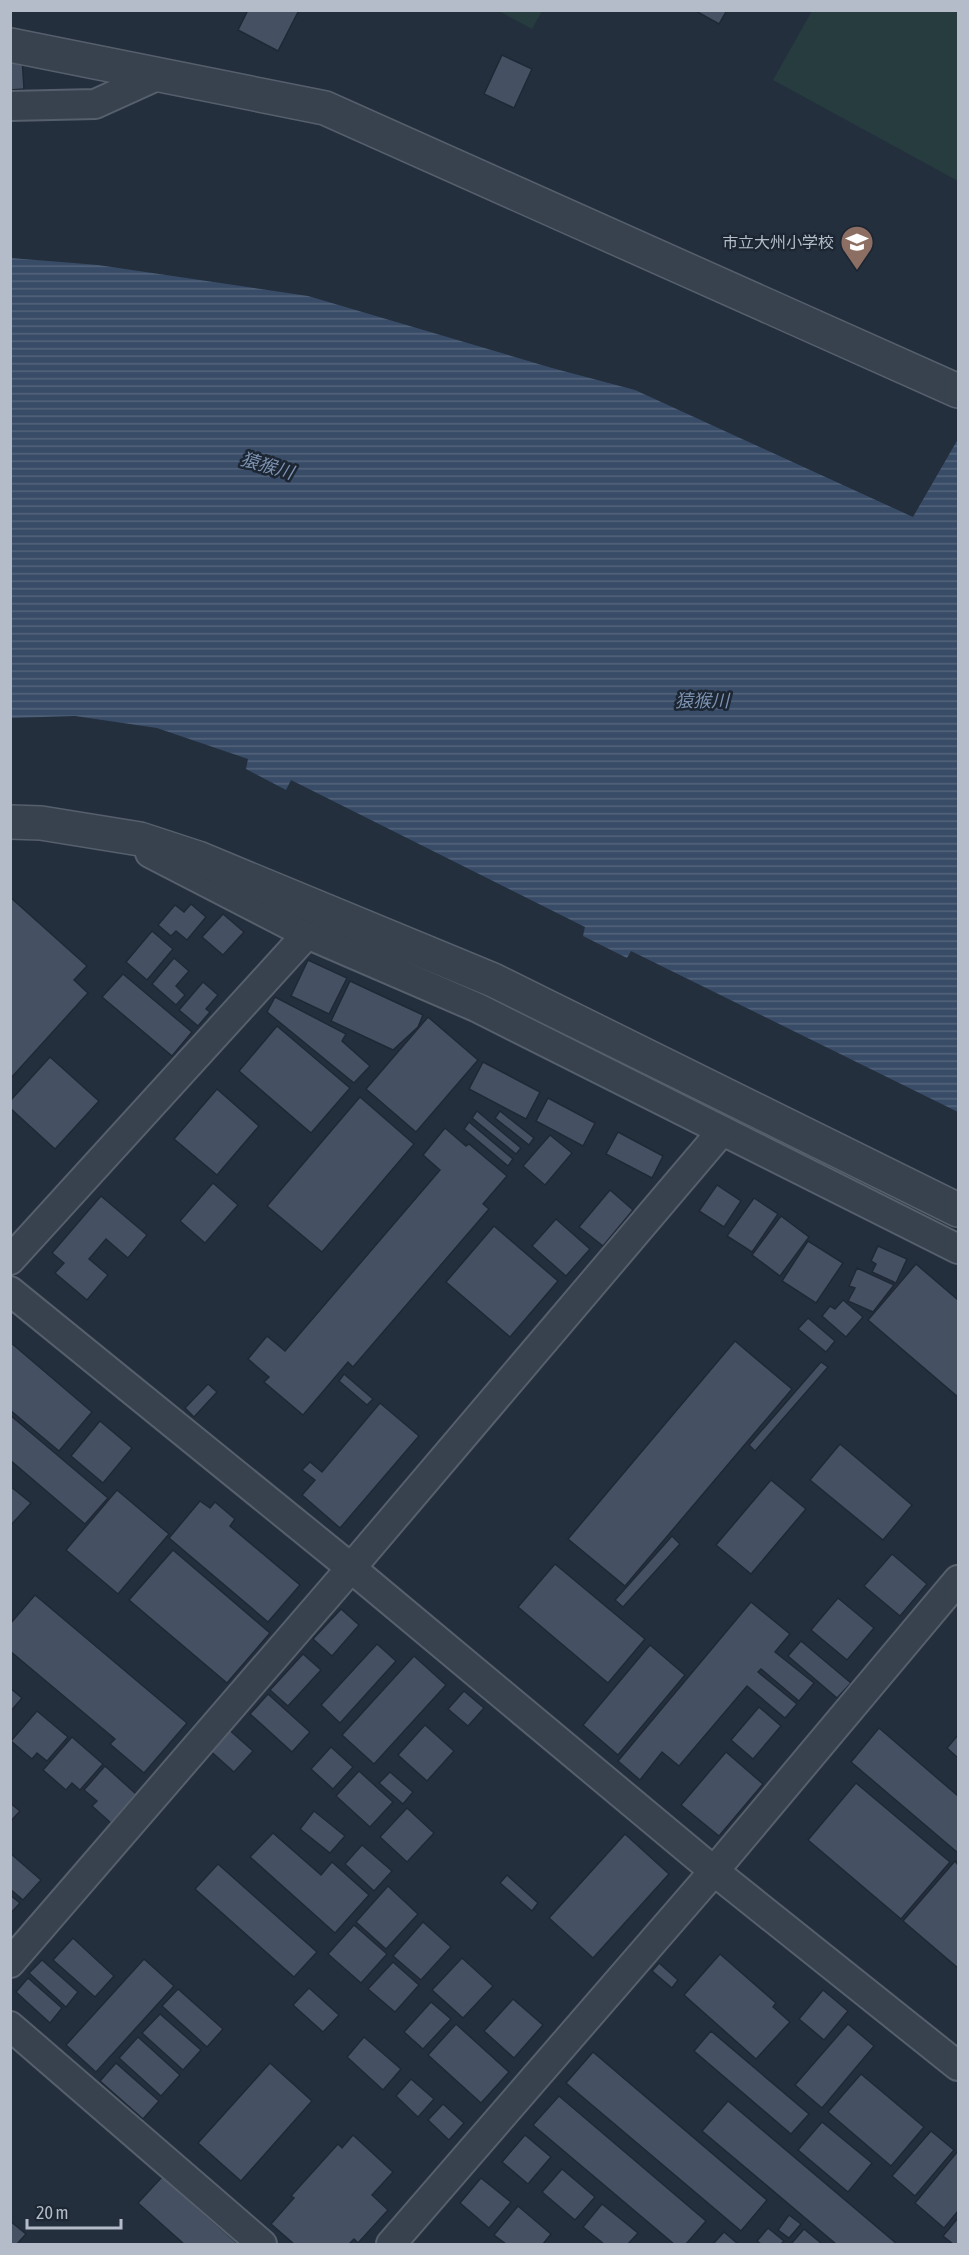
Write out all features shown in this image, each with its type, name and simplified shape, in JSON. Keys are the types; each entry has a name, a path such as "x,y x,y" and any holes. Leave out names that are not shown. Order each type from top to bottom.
{"street":[{"path":"10,45 325,108 958,391"},
{"path":"10,106 95,104 159,75"},
{"path":"10,822 41,823 140,839 198,858 485,993 953,1207 929,1234"},
{"path":"140,839 130,843 307,934 485,993 722,1131 958,1249"},
{"path":"10,1260 307,934"},
{"path":"10,1963 351,1569 722,1131"},
{"path":"10,1291 351,1569 714,1871 958,2066"},
{"path":"391,2244 714,1871 958,1580"},
{"path":"10,2026 262,2244"}],"green space":[{"path":"542,10 532,29 499,11"},
{"path":"812,11 958,11 958,181 773,80"}],"water":[{"name":"猿猴川","path":"11,258 98,265 308,296 635,390 913,517 958,439 958,1112 631,951 627,958 583,936 585,927 291,780 286,790 246,769 248,759 157,728 75,716 11,718"}],"building":[{"path":"248,10 299,10 278,51 238,30"},
{"path":"694,10 727,10 719,24"},
{"path":"502,55 532,69 514,108 484,94"},
{"path":"22,58 24,89 10,90 10,59"},
{"path":"10,897 87,966 74,980 88,993 10,1079"},
{"path":"191,904 206,917 187,940 176,931 171,936 158,925 175,905 184,912"},
{"path":"223,914 244,932 223,955 202,937"},
{"path":"152,931 173,949 147,980 126,962"},
{"path":"174,958 189,971 176,986 185,995 176,1005 152,984"},
{"path":"308,960 347,978 329,1014 291,996"},
{"path":"123,974 192,1032 172,1056 102,997"},
{"path":"350,981 423,1015 418,1027 393,1050 331,1021"},
{"path":"203,982 218,995 206,1009 210,1012 198,1026 179,1010"},
{"path":"275,997 346,1034 342,1041 370,1066 354,1083 267,1012"},
{"path":"428,1017 478,1060 416,1132 366,1089"},
{"path":"277,1026 350,1088 311,1133 239,1071"},
{"path":"50,1057 99,1101 55,1149 10,1108 10,1101"},
{"path":"483,1062 540,1092 526,1119 469,1089"},
{"path":"217,1089 259,1126 217,1175 174,1139"},
{"path":"360,1097 414,1144 322,1252 267,1206"},
{"path":"548,1098 595,1123 583,1146 536,1121"},
{"path":"477,1111 521,1148 516,1154 472,1118"},
{"path":"500,1111 534,1138 529,1145 495,1118"},
{"path":"469,1122 513,1159 508,1166 464,1129"},
{"path":"445,1128 466,1146 469,1144 507,1176 483,1204 489,1209 353,1367 348,1362 303,1415 264,1382 269,1377 248,1359 267,1336 285,1351 440,1170 423,1155"},
{"path":"618,1132 663,1156 652,1178 606,1154"},
{"path":"550,1135 572,1153 545,1185 523,1166"},
{"path":"213,1183 238,1205 205,1243 180,1221"},
{"path":"717,1185 741,1201 724,1227 699,1211"},
{"path":"610,1190 633,1210 603,1246 579,1227"},
{"path":"101,1196 147,1235 128,1258 106,1239 89,1259 108,1275 87,1300 55,1273 64,1263 52,1253"},
{"path":"754,1198 778,1214 752,1252 727,1236"},
{"path":"781,1216 809,1237 780,1276 752,1255"},
{"path":"556,1219 590,1249 566,1276 532,1246"},
{"path":"494,1226 558,1281 510,1337 446,1282"},
{"path":"808,1241 843,1263 816,1303 782,1281"},
{"path":"878,1246 907,1259 896,1283 872,1272 876,1264 871,1261"},
{"path":"916,1264 958,1300 958,1397 868,1320"},
{"path":"857,1268 894,1285 873,1312 848,1301 855,1288 849,1286"},
{"path":"843,1300 863,1317 846,1337 822,1316 830,1306 835,1309"},
{"path":"808,1318 835,1341 826,1352 798,1329"},
{"path":"735,1341 792,1389 625,1586 568,1539"},
{"path":"10,1342 92,1412 59,1451 10,1410"},
{"path":"821,1362 828,1367 755,1451 749,1445"},
{"path":"344,1374 373,1399 367,1405 339,1381"},
{"path":"208,1384 217,1392 194,1417 185,1408"},
{"path":"380,1403 419,1436 340,1528 302,1495 315,1480 302,1470 310,1462 322,1472"},
{"path":"10,1415 108,1498 85,1524 10,1460"},
{"path":"100,1421 132,1448 103,1483 71,1456"},
{"path":"840,1444 912,1505 883,1540 810,1480"},
{"path":"771,1480 806,1509 751,1574 716,1545"},
{"path":"10,1486 31,1503 10,1526"},
{"path":"117,1490 169,1534 118,1594 66,1550"},
{"path":"200,1501 210,1508 215,1502 235,1519 230,1526 300,1585 268,1622 169,1538"},
{"path":"672,1536 680,1544 623,1607 615,1600"},
{"path":"173,1550 270,1633 227,1683 129,1600"},
{"path":"892,1554 927,1584 900,1616 864,1586"},
{"path":"555,1564 645,1639 608,1683 518,1607"},
{"path":"35,1595 187,1723 144,1773 110,1744 115,1739 10,1651 10,1624"},
{"path":"838,1598 874,1628 847,1660 811,1630"},
{"path":"751,1602 790,1634 775,1652 814,1683 799,1701 761,1669 758,1672 797,1704 785,1718 747,1686 679,1766 662,1752 640,1780 618,1761"},
{"path":"341,1609 359,1625 332,1656 313,1639"},
{"path":"801,1641 851,1683 837,1698 788,1656"},
{"path":"377,1644 396,1661 340,1723 321,1705"},
{"path":"650,1645 685,1675 618,1755 583,1725"},
{"path":"303,1654 321,1670 288,1706 270,1690"},
{"path":"414,1656 446,1685 374,1764 342,1735"},
{"path":"10,1688 22,1698 10,1712"},
{"path":"464,1691 484,1708 468,1726 448,1709"},
{"path":"268,1694 310,1732 292,1752 250,1714"},
{"path":"759,1707 781,1726 753,1759 731,1740"},
{"path":"37,1711 68,1737 47,1761 37,1753 32,1759 11,1741"},
{"path":"425,1725 454,1751 427,1781 398,1755"},
{"path":"226,1727 253,1751 234,1772 207,1748"},
{"path":"879,1728 958,1796 958,1853 851,1762"},
{"path":"958,1735 958,1758 947,1748"},
{"path":"72,1737 103,1764 80,1790 72,1783 66,1790 43,1770"},
{"path":"331,1747 353,1767 333,1789 311,1769"},
{"path":"726,1752 763,1784 719,1836 681,1805"},
{"path":"105,1766 136,1794 111,1823 92,1806 97,1801 84,1790"},
{"path":"359,1771 393,1802 370,1827 336,1796"},
{"path":"390,1772 413,1792 403,1804 379,1783"},
{"path":"856,1783 950,1862 901,1919 808,1840"},
{"path":"10,1803 20,1811 10,1822"},
{"path":"407,1808 434,1833 407,1862 380,1837"},
{"path":"314,1811 345,1836 330,1853 300,1829"},
{"path":"273,1833 321,1875 332,1862 369,1895 335,1933 250,1857"},
{"path":"625,1834 669,1874 593,1958 549,1918"},
{"path":"362,1845 392,1871 374,1891 345,1864"},
{"path":"10,1853 41,1880 23,1900 10,1889"},
{"path":"955,1861 958,1865 958,1968 903,1921"},
{"path":"218,1864 317,1952 294,1977 195,1889"},
{"path":"507,1875 538,1903 532,1911 500,1883"},
{"path":"388,1886 418,1914 386,1949 356,1922"},
{"path":"10,1895 20,1903 10,1914"},
{"path":"423,1922 451,1947 421,1980 393,1956"},
{"path":"354,1925 387,1954 361,1983 328,1954"},
{"path":"73,1938 114,1976 95,1997 53,1960"},
{"path":"720,1954 776,2003 773,2007 790,2022 756,2059 684,1995"},
{"path":"462,1958 493,1986 463,2018 432,1990"},
{"path":"144,1959 174,1986 96,2072 66,2045"},
{"path":"42,1960 78,1992 66,2007 29,1973"},
{"path":"393,1962 419,1985 395,2012 368,1989"},
{"path":"659,1963 678,1980 672,1988 652,1971"},
{"path":"28,1978 62,2008 50,2023 16,1992"},
{"path":"309,1988 339,2015 323,2032 293,2005"},
{"path":"178,1989 223,2029 207,2047 162,2006"},
{"path":"823,1990 848,2011 824,2040 799,2019"},
{"path":"513,1999 543,2025 514,2058 484,2031"},
{"path":"431,2002 451,2019 423,2049 404,2032"},
{"path":"160,2014 201,2050 183,2070 142,2033"},
{"path":"456,2024 509,2072 481,2103 428,2055"},
{"path":"848,2024 874,2046 822,2108 795,2085"},
{"path":"711,2031 809,2114 791,2134 694,2051"},
{"path":"138,2037 180,2075 161,2096 119,2058"},
{"path":"364,2037 401,2069 383,2090 347,2057"},
{"path":"593,2052 767,2200 741,2231 566,2083"},
{"path":"116,2063 159,2101 143,2119 100,2081"},
{"path":"270,2063 312,2101 241,2181 198,2143"},
{"path":"861,2074 924,2127 891,2166 828,2112"},
{"path":"411,2079 434,2099 418,2117 396,2096"},
{"path":"559,2096 706,2221 686,2244 674,2244 533,2125"},
{"path":"728,2101 897,2244 836,2244 702,2131"},
{"path":"443,2104 464,2123 449,2140 428,2120"},
{"path":"822,2122 872,2163 848,2192 798,2150"},
{"path":"931,2131 954,2150 915,2196 892,2176"},
{"path":"353,2135 393,2172 372,2195 388,2210 358,2243 354,2239 349,2244 294,2244 271,2224 294,2198 291,2196 338,2144 342,2148"},
{"path":"525,2135 551,2157 528,2184 502,2162"},
{"path":"958,2151 958,2211 944,2228 915,2203"},
{"path":"562,2169 595,2197 575,2220 542,2192"},
{"path":"162,2177 238,2244 184,2244 138,2203"},
{"path":"481,2178 511,2202 489,2228 460,2203"},
{"path":"602,2204 638,2233 628,2244 604,2244 583,2227"},
{"path":"518,2206 551,2234 543,2244 506,2244 494,2235"},
{"path":"789,2215 801,2224 789,2238 778,2230"},
{"path":"958,2218 958,2244 953,2244 943,2236"},
{"path":"10,2221 26,2234 17,2244 10,2244"},
{"path":"768,2228 784,2241 781,2244 761,2244 757,2241"},
{"path":"804,2229 822,2244 791,2244"},
{"path":"724,2232 738,2244 713,2244"}],"place":[{"name":"市立大州小学校","path":"857,271"}]}
